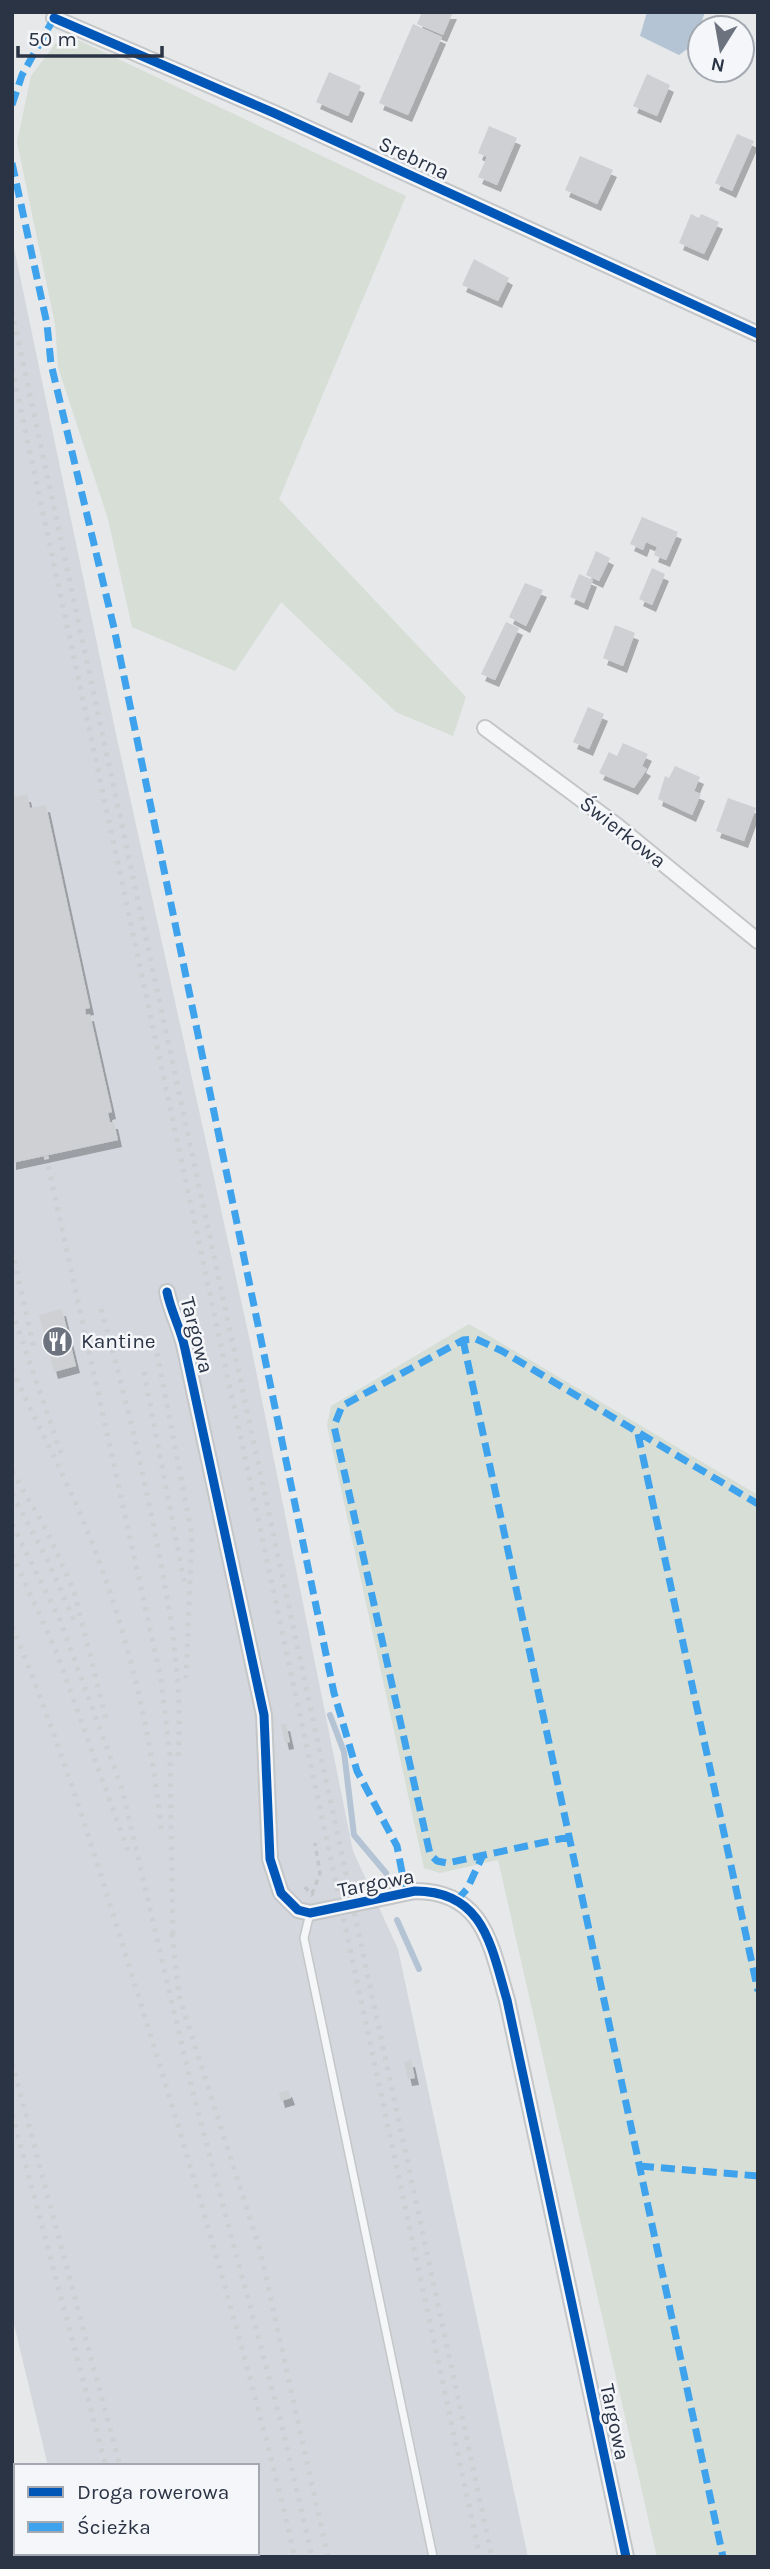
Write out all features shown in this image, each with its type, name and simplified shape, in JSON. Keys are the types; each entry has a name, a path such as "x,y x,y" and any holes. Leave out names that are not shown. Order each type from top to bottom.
{"street":[{"name":"Srebrna","path":"54,18 274,113 758,334"},
{"name":"Świerkowa","path":"485,728 616,825 758,941"},
{"name":"Targowa","path":"167,1292 172,1315 181,1332 185,1349 264,1715 270,1859 281,1893 298,1910 310,1913 415,1891 430,1891 457,1900 479,1920 493,1952 508,2000 626,2557"}],"lane":[{"path":"310,1913 304,1938 433,2557"}],"path":[{"path":"310,1913 312,1895 320,1873 315,1843"}],"shaded area":[{"path":"74,38 406,196 279,499 466,697 453,736 396,712 281,602 235,671 132,627 108,519 58,367 55,324 17,142 31,76 56,43"},
{"path":"12,238 116,734 250,1341 353,1851 398,1949 528,2557 69,2557 259,2555 259,2464 48,2464 12,2316"},
{"path":"469,1324 758,1495 758,2557 657,2557 498,1860 440,1873 424,1868 327,1425 331,1406"}],"water":[{"path":"647,12 705,12 686,14 686,50 679,55 640,36"}],"building":[{"path":"422,12 453,12 443,35 417,24"},
{"path":"413,24 442,37 408,115 379,103"},
{"path":"329,72 361,86 348,116 316,102"},
{"path":"647,74 670,85 657,116 633,106"},
{"path":"489,126 517,138 497,185 478,177 487,157 478,153"},
{"path":"737,134 754,141 732,191 715,183"},
{"path":"580,156 613,170 597,204 565,190"},
{"path":"691,214 699,218 701,214 719,222 704,254 679,243"},
{"path":"474,259 509,278 498,301 462,285"},
{"path":"642,517 678,532 666,560 654,555 657,547 646,542 643,550 630,544"},
{"path":"596,551 610,558 599,581 586,575"},
{"path":"652,568 665,574 652,605 639,599"},
{"path":"579,574 593,580 584,603 570,597"},
{"path":"525,583 543,590 526,626 509,617"},
{"path":"506,622 519,628 495,680 481,674"},
{"path":"615,625 635,633 623,666 603,658"},
{"path":"588,707 604,714 589,749 573,742"},
{"path":"623,743 648,754 642,766 647,769 634,788 599,773 609,752 617,756"},
{"path":"675,766 700,777 694,791 701,794 692,815 658,799 665,776 669,778"},
{"path":"27,795 30,808 46,805 90,1008 85,1009 86,1015 90,1014 112,1112 108,1113 110,1122 114,1122 118,1140 12,1163 12,797"},
{"path":"728,798 756,808 744,841 716,831"},
{"name":"Kantine","path":"62,1309 76,1366 54,1372 39,1315"},
{"path":"286,1724 290,1742 285,1743 281,1725"},
{"path":"411,2060 415,2078 408,2079 404,2062"},
{"path":"288,2090 291,2098 281,2101 279,2093"}],"waterway":[{"path":"330,1715 344,1752 354,1835 386,1873"},
{"path":"397,1920 419,1969"}],"railway":[{"path":"12,311 492,2557"},
{"path":"12,368 480,2557"},
{"path":"46,1156 161,1679 170,1755 173,1941"},
{"path":"12,1250 34,1348"},
{"path":"101,1309 140,1461 168,1604 178,1681 178,1760"},
{"path":"12,1311 61,1453"},
{"path":"157,1353 192,1535 186,1678"},
{"path":"12,1369 74,1499 111,1595 143,1714 162,1836"},
{"path":"144,1372 184,1581"},
{"path":"12,1471 47,1531 74,1591 106,1719"},
{"path":"12,1494 46,1557 74,1620"},
{"path":"12,1524 60,1620 122,1789 194,2097 282,2426 312,2557"},
{"path":"12,1554 56,1651 129,1854"},
{"path":"12,1626 48,1718 80,1812 161,2070 242,2347 295,2557"},
{"path":"172,1934 179,1996"},
{"path":"179,1996 260,2250 328,2557"},
{"path":"12,2063 119,2464"},
{"path":"12,2114 105,2464"}],"marked path":[{"path":"12,105 22,75 54,18"},
{"path":"12,163 47,324 51,364 114,628 334,1693 357,1771 397,1846 406,1893"},
{"path":"569,1837 447,1863 437,1861 430,1854 334,1426 342,1406 463,1340 476,1339 502,1351 758,1504"},
{"path":"463,1340 723,2557"},
{"path":"638,1434 758,1991"},
{"path":"457,1900 467,1889 483,1855"},
{"path":"640,2166 758,2176"}],"cycle path":[{"path":"54,18 274,113 758,334"},
{"path":"167,1292 185,1349 264,1715 270,1859 281,1893 298,1910 310,1913 415,1891 438,1893 456,1900 470,1911 481,1925 496,1960 507,2000 626,2557"}],"place":[{"name":"Kantine","path":"58,1341"}]}
